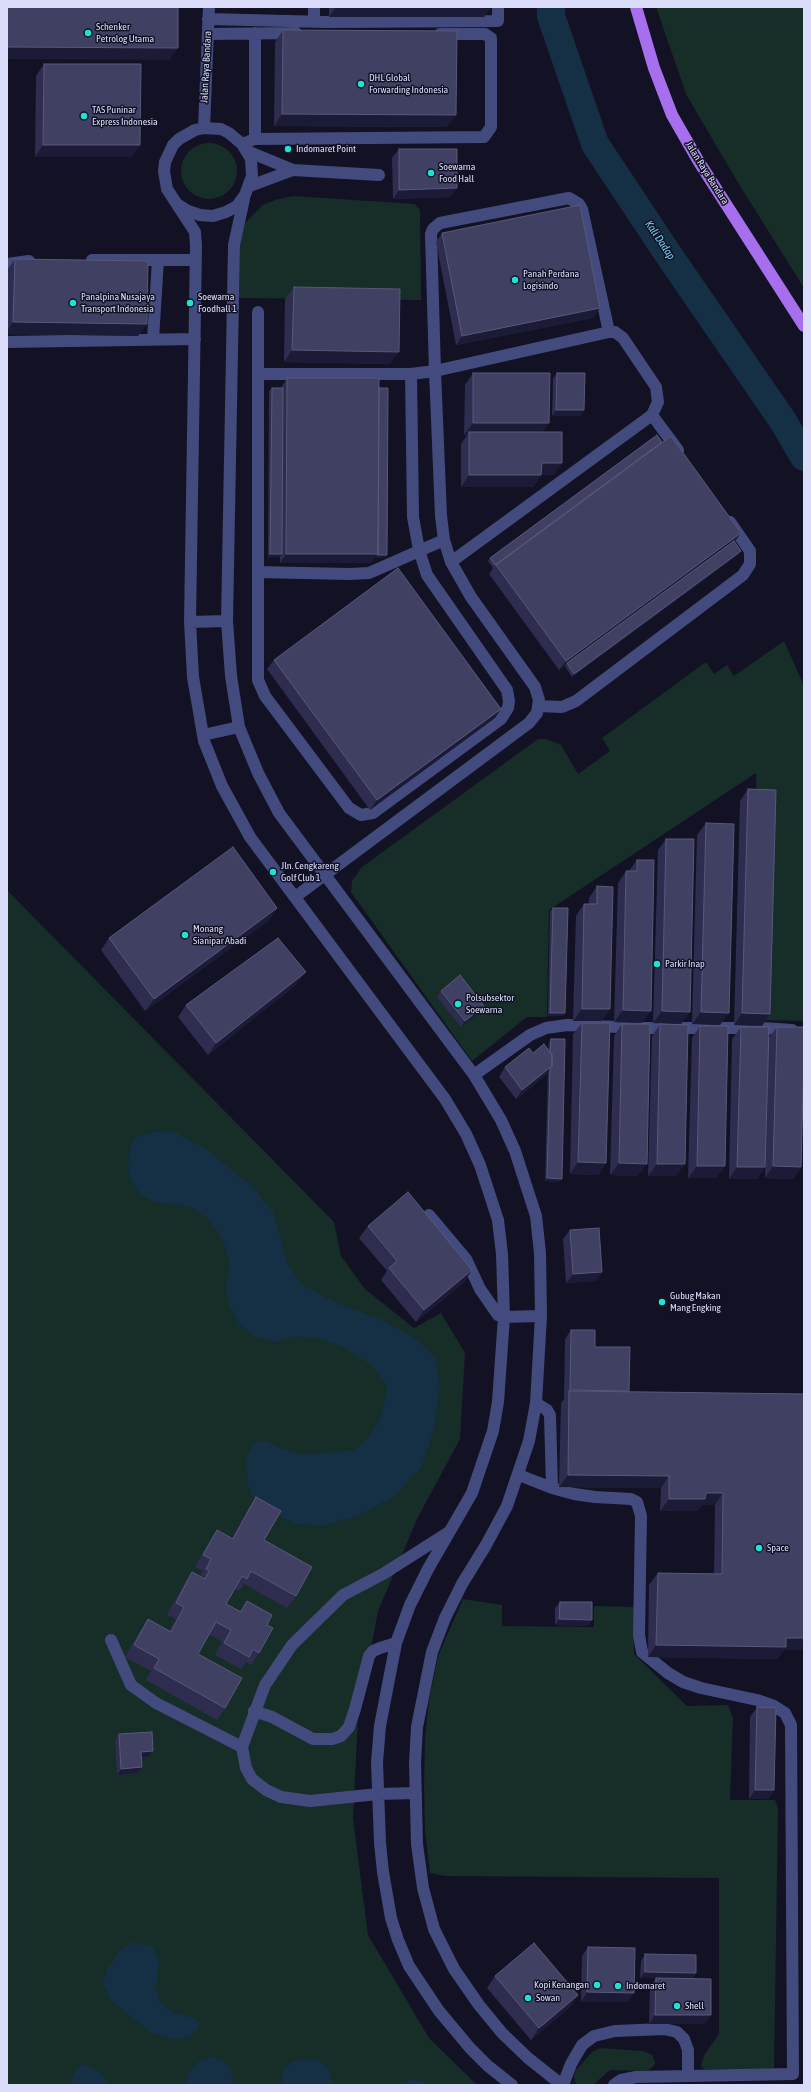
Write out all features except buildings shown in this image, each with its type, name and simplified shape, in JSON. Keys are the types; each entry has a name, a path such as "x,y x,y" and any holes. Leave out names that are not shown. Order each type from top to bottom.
{"main road":[{"name":"Jalan Raya Bandara","path":"636,7 654,68 672,116 699,162 804,326"}],"street":[{"path":"314,7 314,21"},
{"path":"208,13 314,21 498,21 498,7"},
{"name":"Jalan Raya Bandara","path":"204,128 208,13"},
{"path":"255,33 255,139"},
{"path":"208,34 374,34"},
{"path":"245,147 255,139 484,137 491,127 492,38 485,34 430,34"},
{"path":"379,174 293,170 245,147 225,131 204,128 190,132 179,139 166,158 165,180 167,189 195,232 195,339 190,622 193,677 203,735 222,786 250,837 445,1099 466,1134 480,1166 498,1220 502,1254 504,1317 498,1402 493,1431 472,1493 452,1530 428,1569 410,1605 396,1643 380,1726 377,1762 380,1844 387,1897 398,1940 409,1966 438,2011 455,2032 488,2066 512,2085"},
{"path":"245,147 252,168 234,245 227,621 231,676 239,728 258,773 279,813 326,874 474,1075 501,1120 515,1152 534,1209 540,1253 542,1316 536,1403 529,1441 519,1475 507,1506 486,1545 462,1584 445,1618 432,1652 417,1727 415,1763 417,1844 423,1888 434,1929 454,1969 479,2005 502,2033 528,2058 563,2085 570,2064 582,2045 594,2036 615,2031 664,2028 677,2032 684,2039 688,2050 688,2076"},
{"path":"178,204 188,211 200,216 213,216 226,212 237,206 247,191 293,170"},
{"path":"296,897 530,723 537,713 539,700 535,687 471,597 451,562 444,540 441,516 435,371 432,229 440,223 563,198 574,200 582,209 609,332"},
{"path":"79,260 196,260"},
{"path":"153,339 158,260"},
{"path":"7,264 11,262 40,261"},
{"path":"258,312 257,671 261,689 349,808 356,814 369,814 501,719 508,708 509,701 507,690 427,575 418,550 413,517 411,374"},
{"path":"258,374 411,374 435,371 609,332 615,332 623,338 656,387 658,402 652,414 451,562"},
{"path":"7,342 195,339"},
{"path":"652,414 684,458"},
{"path":"538,706 562,707 576,701 743,575 750,564 750,551 725,514"},
{"path":"258,572 369,573 418,550 444,540"},
{"path":"190,622 227,621"},
{"path":"203,735 239,728"},
{"path":"474,1075 530,1036 546,1028 567,1025 785,1028 798,1034 801,1039"},
{"path":"429,1215 466,1260 480,1288 494,1311 504,1317 542,1316"},
{"path":"536,1403 548,1410 550,1415 552,1488"},
{"path":"519,1475 552,1488 595,1497 631,1499 636,1502 640,1507 642,1534 639,1635 642,1652 649,1659 683,1682 701,1688 757,1700 774,1706 784,1714 791,1725 793,2074 636,2077 621,2080 614,2085"},
{"path":"416,1793 378,1794 310,1801 281,1796 266,1790 252,1779 246,1768 242,1747 254,1711 265,1685 292,1645 343,1595 383,1574 452,1530"},
{"path":"111,1640 131,1685 156,1703 242,1747"},
{"path":"254,1711 272,1717 313,1739 332,1739 341,1736 349,1727 356,1709 369,1656 372,1651 396,1643"}],"green space":[{"path":"656,7 804,7 804,288 737,181 686,94"},
{"path":"209,143 220,145 229,151 235,160 237,171 235,182 229,191 220,197 209,199 198,197 189,191 183,182 181,171 183,160 189,151 198,145"},
{"path":"293,196 415,204 420,210 421,300 239,298 240,235 245,223 263,205 275,200"},
{"path":"784,641 804,686 804,1021 764,1020 756,773 549,910 547,1017 527,1017 472,1061 351,892 352,881 362,867 538,739 546,739 561,745 578,774 610,751 602,738 706,662 714,674 727,665 734,676"},
{"path":"7,890 334,1222 341,1256 365,1289 414,1328 441,1313 465,1353 460,1439 417,1519 378,1611 358,1718 353,1818 368,1935 429,2038 477,2085 7,2085"},
{"path":"463,1599 502,1605 502,1626 594,1627 594,1606 634,1607 634,1654 687,1706 728,1705 733,1718 730,1800 775,1800 778,1809 774,2070 704,2069 701,2066 704,2055 719,2034 719,1878 445,1876 430,1873 425,1831 424,1787 425,1738 429,1700 438,1656"},
{"path":"600,2048 643,2051 652,2055 655,2062 654,2066 647,2071 610,2070 593,2085 576,2085 574,2076 576,2070 592,2052"}],"water":[{"path":"173,1131 207,1150 251,1185 273,1211 287,1262 301,1284 339,1304 380,1319 416,1339 436,1359 440,1386 434,1429 421,1468 393,1497 357,1516 322,1526 295,1524 255,1503 248,1484 246,1460 253,1443 266,1441 282,1449 302,1455 355,1450 368,1438 382,1414 387,1386 374,1367 344,1347 321,1339 296,1336 276,1342 258,1338 240,1325 229,1306 226,1287 230,1265 223,1239 208,1219 189,1206 155,1202 140,1194 129,1178 128,1157 134,1138 153,1132"},
{"path":"131,1942 153,1947 159,1960 156,1990 161,2003 173,2012 197,2019 200,2023 197,2031 189,2037 172,2039 152,2033 111,2001 103,1983 107,1970 119,1952"},
{"path":"210,2057 223,2060 231,2069 233,2079 231,2085 186,2085 188,2073 200,2060"},
{"path":"308,2059 319,2061 329,2069 333,2085 285,2085 281,2075 284,2068 292,2062"},
{"path":"80,2066 87,2066 100,2072 110,2085 71,2085 73,2075"},
{"path":"414,2079 432,2085 397,2085"}],"waterway":[{"name":"Kali Dadap","path":"551,7 551,16 595,144 668,254 783,421 804,457"}],"place":[{"name":"Schenker Petrolog Utama","path":"88,33"},
{"name":"DHL Global Forwarding Indonesia","path":"361,84"},
{"name":"TAS Puninar Express Indonesia","path":"84,116"},
{"name":"Indomaret Point","path":"288,149"},
{"name":"Soewarna Food Hall","path":"431,173"},
{"name":"Panah Perdana Logisindo","path":"515,280"},
{"name":"Panalpina Nusajaya Transport Indonesia","path":"73,303"},
{"name":"Soewarna Foodhall 1","path":"190,303"},
{"name":"Jln. Cengkareng Golf Club 1","path":"273,872"},
{"name":"Monang Sianipar Abadi","path":"185,935"},
{"name":"Parkir Inap","path":"657,964"},
{"name":"Polsubsektor Soewarna","path":"458,1004"},
{"name":"Gubug Makan Mang Engking","path":"662,1302"},
{"name":"Space","path":"759,1548"},
{"name":"Kopi Kenangan","path":"597,1985"},
{"name":"Indomaret","path":"618,1986"},
{"name":"Sowan","path":"528,1998"},
{"name":"Shell","path":"677,2006"}]}
